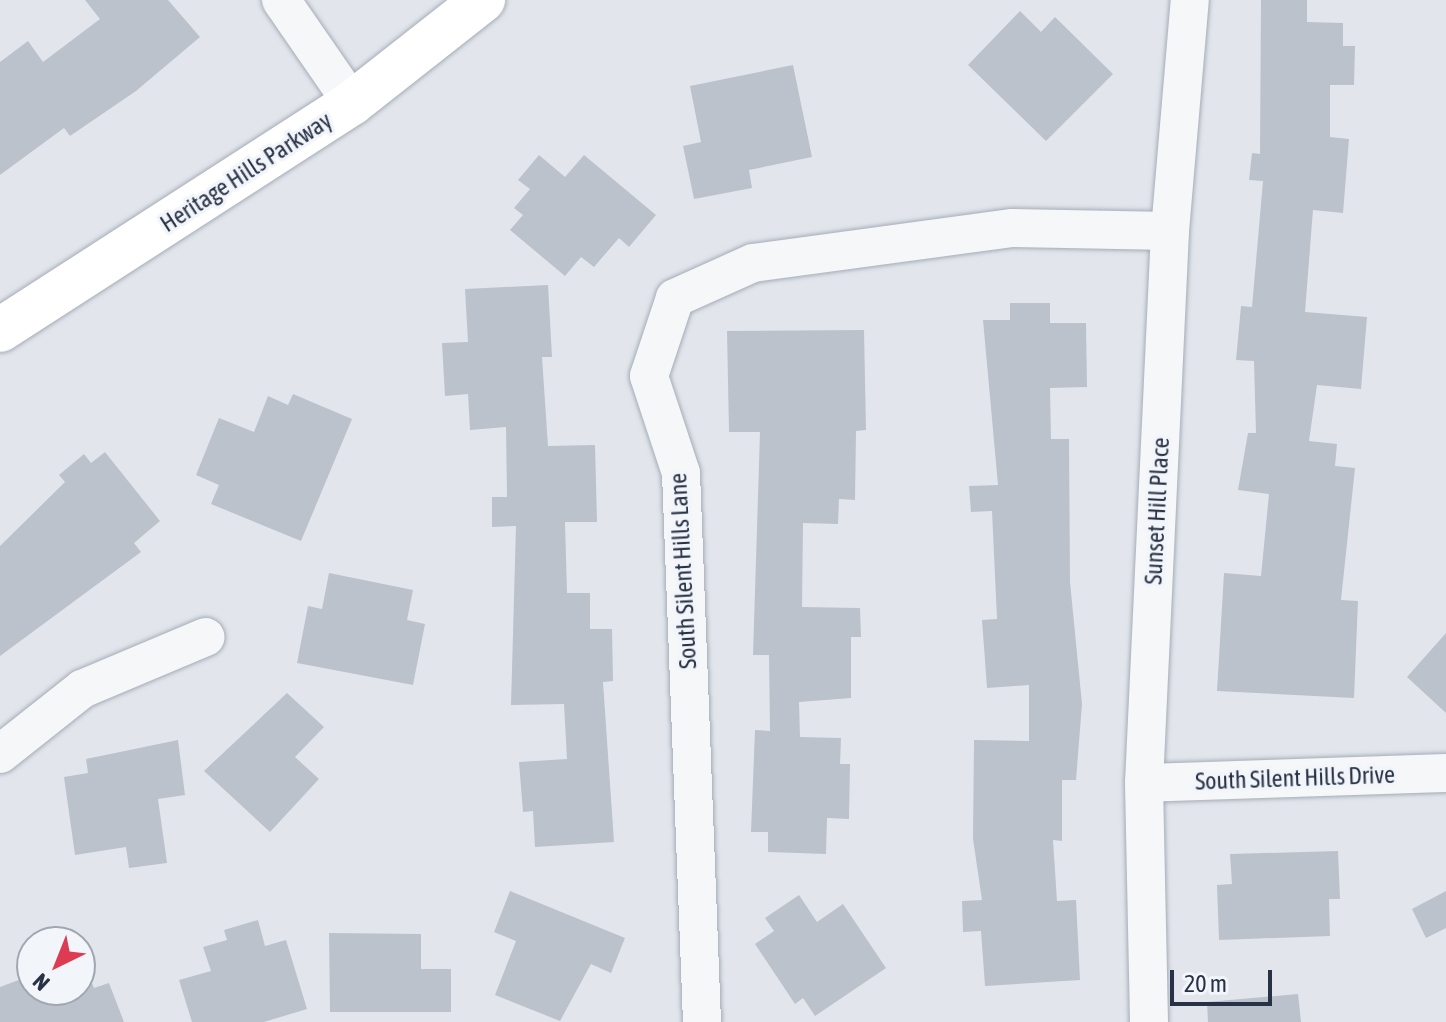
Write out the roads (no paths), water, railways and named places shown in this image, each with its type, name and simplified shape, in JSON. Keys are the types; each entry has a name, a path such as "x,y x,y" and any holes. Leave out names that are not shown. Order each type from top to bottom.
{"street":[{"path":"281,0 352,103"},
{"name":"Heritage Hills Parkway","path":"0,330 352,103 483,0"},
{"name":"Sunset Hill Place","path":"1149,1022 1144,783 1170,231 1190,0"},
{"name":"South Silent Hills Lane","path":"702,1022 681,473 649,376 675,298 753,263 1013,228 1170,231"},
{"path":"0,754 82,689 206,637"},
{"name":"South Silent Hills Drive","path":"1144,783 1446,773"}]}
